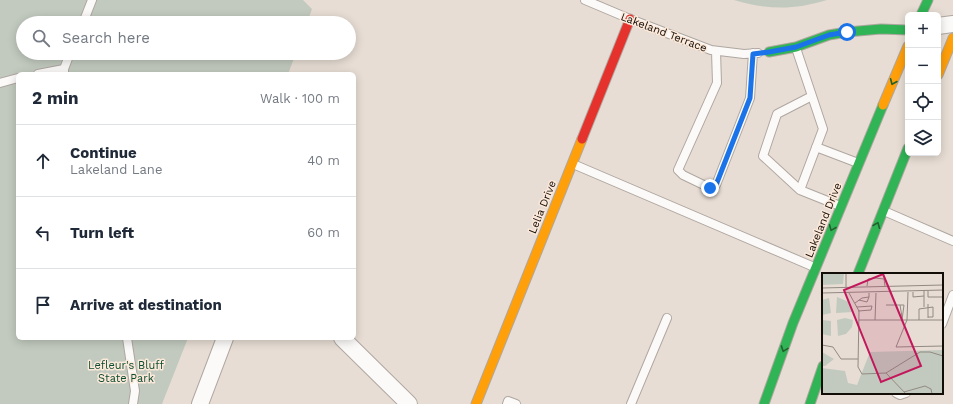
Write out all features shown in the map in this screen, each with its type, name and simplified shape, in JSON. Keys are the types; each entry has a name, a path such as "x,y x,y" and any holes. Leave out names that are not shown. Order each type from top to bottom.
{"main road":[{"path":"922,12 928,0"},
{"name":"Lelia Drive","path":"476,404 630,19"},
{"path":"769,52 796,47 829,35 847,32 880,29 905,30"},
{"path":"941,68 953,38"},
{"name":"Lakeland Drive","path":"764,404 793,323 907,48"},
{"path":"858,273 905,156"},
{"path":"810,404 822,369"}],"street":[{"path":"941,26 953,24"},
{"path":"200,404 224,340"},
{"path":"344,340 409,404"}],"lane":[{"path":"86,16 92,0"},
{"name":"Lakeland Terrace","path":"585,0 711,50 744,54 769,52"},
{"path":"796,47 823,129 800,190"},
{"path":"716,51 717,83 678,170 683,175 710,188 716,185 750,98 753,54"},
{"path":"64,72 68,60"},
{"path":"0,84 16,79"},
{"path":"812,96 777,114 764,156 800,190 842,206"},
{"path":"816,146 859,164"},
{"path":"572,164 816,268"},
{"path":"883,211 953,241"},
{"path":"943,321 953,295"},
{"path":"631,404 667,318"},
{"path":"127,340 135,390 134,404"},
{"path":"507,404 508,401 516,404"}],"green space":[{"name":"Lefleur's Bluff State Park","path":"0,0 303,0 312,9 310,16 16,16 16,60 293,60 289,72 16,72 16,340 187,340 162,404 0,404"},
{"path":"734,0 827,0 803,6 781,8 758,6"}],"traffic: fast":[{"path":"922,12 928,0"},
{"path":"769,52 796,47 829,35 847,32 881,29 905,30"},
{"path":"764,404 793,323 883,105"},
{"path":"858,273 905,156"},
{"path":"810,404 822,369"}],"traffic: slow":[{"path":"941,68 953,38"},
{"path":"883,105 907,48"},
{"path":"476,404 582,139"}],"traffic: jam":[{"path":"582,139 630,19"}],"route":[{"path":"710,188 716,185 750,98 753,54 796,47 829,35 847,32"}]}
